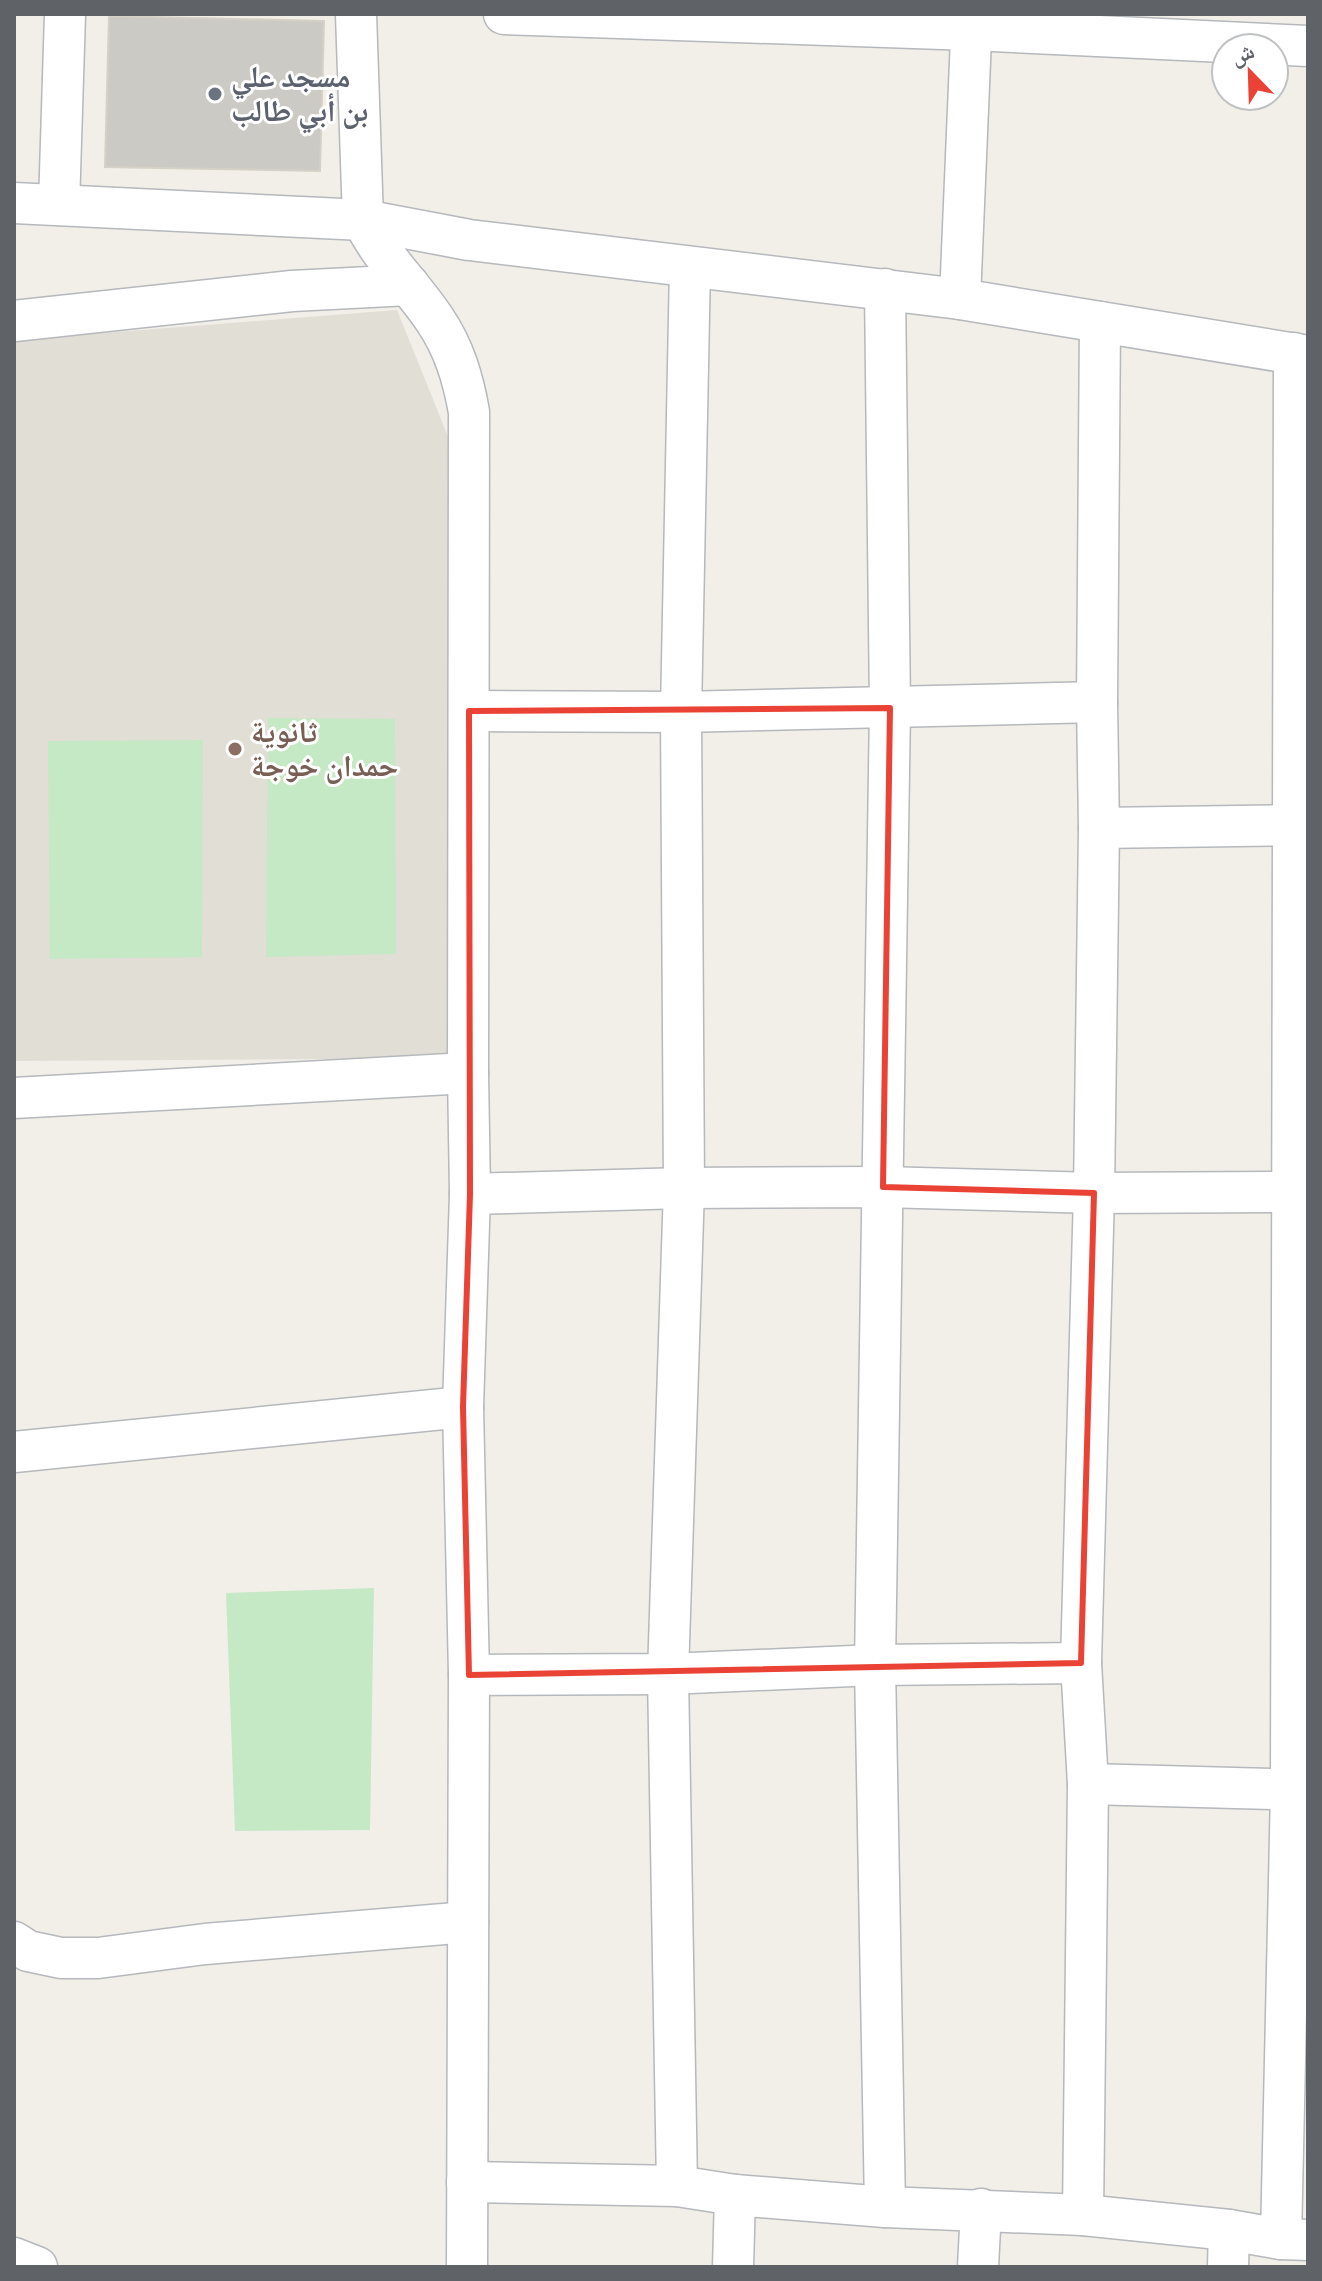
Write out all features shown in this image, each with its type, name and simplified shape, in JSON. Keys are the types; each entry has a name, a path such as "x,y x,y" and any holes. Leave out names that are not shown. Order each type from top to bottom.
{"street":[{"path":"59,205 65,14"},
{"path":"356,14 363,220 372,239 435,320 449,344 458,363 469,412 470,1194 463,1407 469,1675 467,2267"},
{"path":"504,14 971,22 1308,46"},
{"path":"960,299 971,22"},
{"path":"14,203 363,220 469,240 960,299 1301,354 1300,1098 1293,1192 1300,1314 1300,1790 1294,2239 1229,2249 1083,2215 885,2207 735,2195 677,2186 467,2182"},
{"path":"677,2186 668,1674 684,1188 681,712 690,267"},
{"path":"14,321 292,291 409,285"},
{"path":"885,289 890,708 875,1665 885,2207"},
{"path":"1083,2215 1088,1784 1081,1663 1094,1193 1099,828 1100,322"},
{"path":"469,711 681,712 1097,702"},
{"path":"1099,828 1301,824"},
{"path":"14,1098 468,1073"},
{"path":"470,1194 883,1187 1094,1193 1293,1192"},
{"path":"14,1452 463,1407"},
{"path":"469,1675 668,1674 875,1665 1081,1663"},
{"path":"1088,1784 1300,1790"},
{"path":"14,1942 28,1951 61,1958 98,1958 205,1944 468,1922"},
{"path":"733,2267 735,2195"},
{"path":"978,2267 981,2209"},
{"path":"14,2258 37,2267"}],"highlighted area":[{"path":"890,708 883,1187 1094,1193 1081,1663 469,1675 463,1407 470,1194 469,711"}],"shaded area":[{"name":"ثانوية حمدان خوجة","path":"397,310 449,439 462,1058 14,1061 14,340"}],"green space":[{"path":"268,718 395,719 396,954 266,957"},
{"path":"203,740 202,957 50,959 48,741"},
{"path":"374,1588 370,1830 235,1831 226,1593"}],"building":[{"name":"مسجد علي بن أبي طالب","path":"109,16 324,21 320,171 105,167"}],"place":[{"name":"مسجد علي بن أبي طالب","path":"215,94"},
{"name":"ثانوية حمدان خوجة","path":"235,749"}]}
